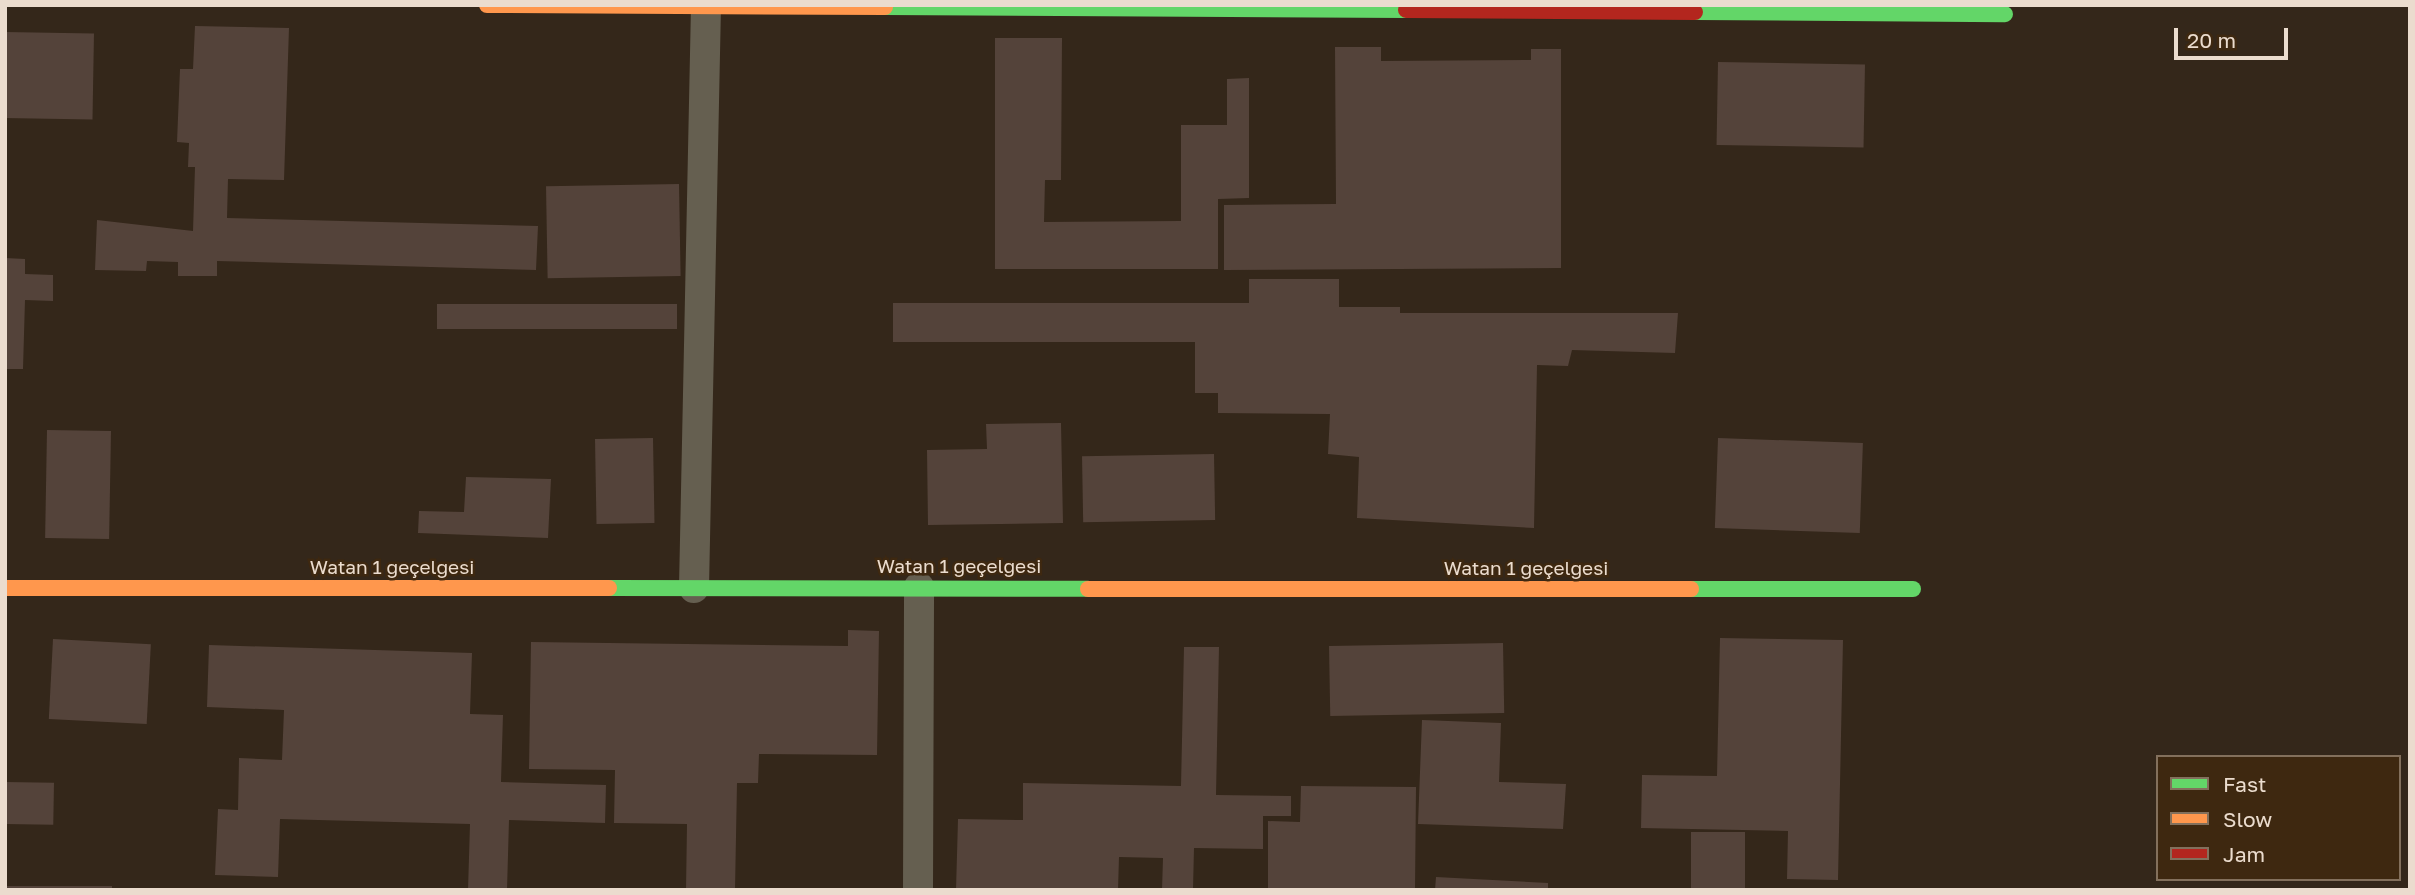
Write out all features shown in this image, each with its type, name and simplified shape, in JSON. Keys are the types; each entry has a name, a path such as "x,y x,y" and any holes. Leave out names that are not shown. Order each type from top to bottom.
{"street":[{"path":"487,5 2005,13"},
{"path":"694,588 706,7"},
{"path":"918,890 919,587"},
{"name":"Watan 1 geçelgesi","path":"5,588 1913,589"}],"building":[{"path":"195,26 289,28 284,180 228,179 227,218 538,226 536,270 217,261 217,276 178,276 178,262 147,261 146,271 95,270 97,220 193,231 195,167 188,167 189,143 177,142 180,69 193,69"},
{"path":"5,32 94,34 92,120 5,118"},
{"path":"995,38 1062,38 1061,180 1045,180 1044,222 1181,221 1181,125 1227,125 1227,79 1249,78 1249,198 1218,199 1218,269 995,269"},
{"path":"1335,47 1381,47 1381,61 1531,60 1531,49 1561,49 1561,268 1224,270 1224,205 1336,204"},
{"path":"1718,62 1865,65 1864,148 1717,145"},
{"path":"679,184 681,276 548,278 546,186"},
{"path":"5,258 25,259 25,274 53,275 53,301 25,300 23,369 5,369"},
{"path":"1249,279 1339,279 1339,307 1400,307 1400,313 1678,313 1675,353 1572,350 1568,366 1537,365 1534,528 1357,518 1359,457 1328,454 1330,414 1218,413 1218,393 1195,393 1195,342 893,342 893,303 1249,303"},
{"path":"437,304 677,304 677,329 437,329"},
{"path":"1061,423 1063,523 928,525 927,450 987,449 986,424"},
{"path":"47,430 111,431 109,539 45,538"},
{"path":"653,438 654,523 596,524 595,439"},
{"path":"1718,438 1863,443 1860,533 1715,528"},
{"path":"1214,454 1215,520 1083,522 1082,456"},
{"path":"466,477 551,479 548,538 418,533 419,511 464,512"},
{"path":"848,630 879,631 877,755 759,754 758,783 737,783 735,890 686,890 687,824 614,823 615,770 529,769 531,642 848,646"},
{"path":"1720,638 1843,640 1838,880 1787,879 1788,831 1641,828 1642,775 1717,776"},
{"path":"53,639 151,644 147,724 49,719"},
{"path":"1503,643 1504,713 1330,716 1329,646"},
{"path":"209,645 472,653 470,714 503,715 501,782 606,785 605,823 509,820 507,890 468,890 470,824 280,819 278,877 215,875 218,809 238,810 239,758 282,760 284,710 207,707"},
{"path":"1184,647 1219,647 1216,795 1291,796 1291,816 1263,816 1263,849 1194,848 1193,890 1162,890 1163,858 1119,857 1118,890 956,890 958,819 1023,820 1023,783 1181,786"},
{"path":"1422,720 1501,723 1499,782 1566,784 1563,829 1418,824"},
{"path":"5,782 54,783 53,825 5,824"},
{"path":"1301,786 1416,787 1415,890 1268,890 1268,821 1300,822"},
{"path":"1691,832 1745,832 1745,890 1691,890"},
{"path":"1436,877 1548,883 1548,890 1435,890"},
{"path":"5,886 112,886 112,890 5,890"}],"traffic: fast":[{"path":"885,7 1406,10"},
{"path":"1695,12 2005,14"},
{"path":"609,588 1088,589"},
{"path":"1691,589 1913,589"}],"traffic: slow":[{"path":"487,5 885,7"},
{"path":"5,588 609,588"},
{"path":"1088,589 1691,589"}],"traffic: jam":[{"path":"1406,10 1695,12"}]}
